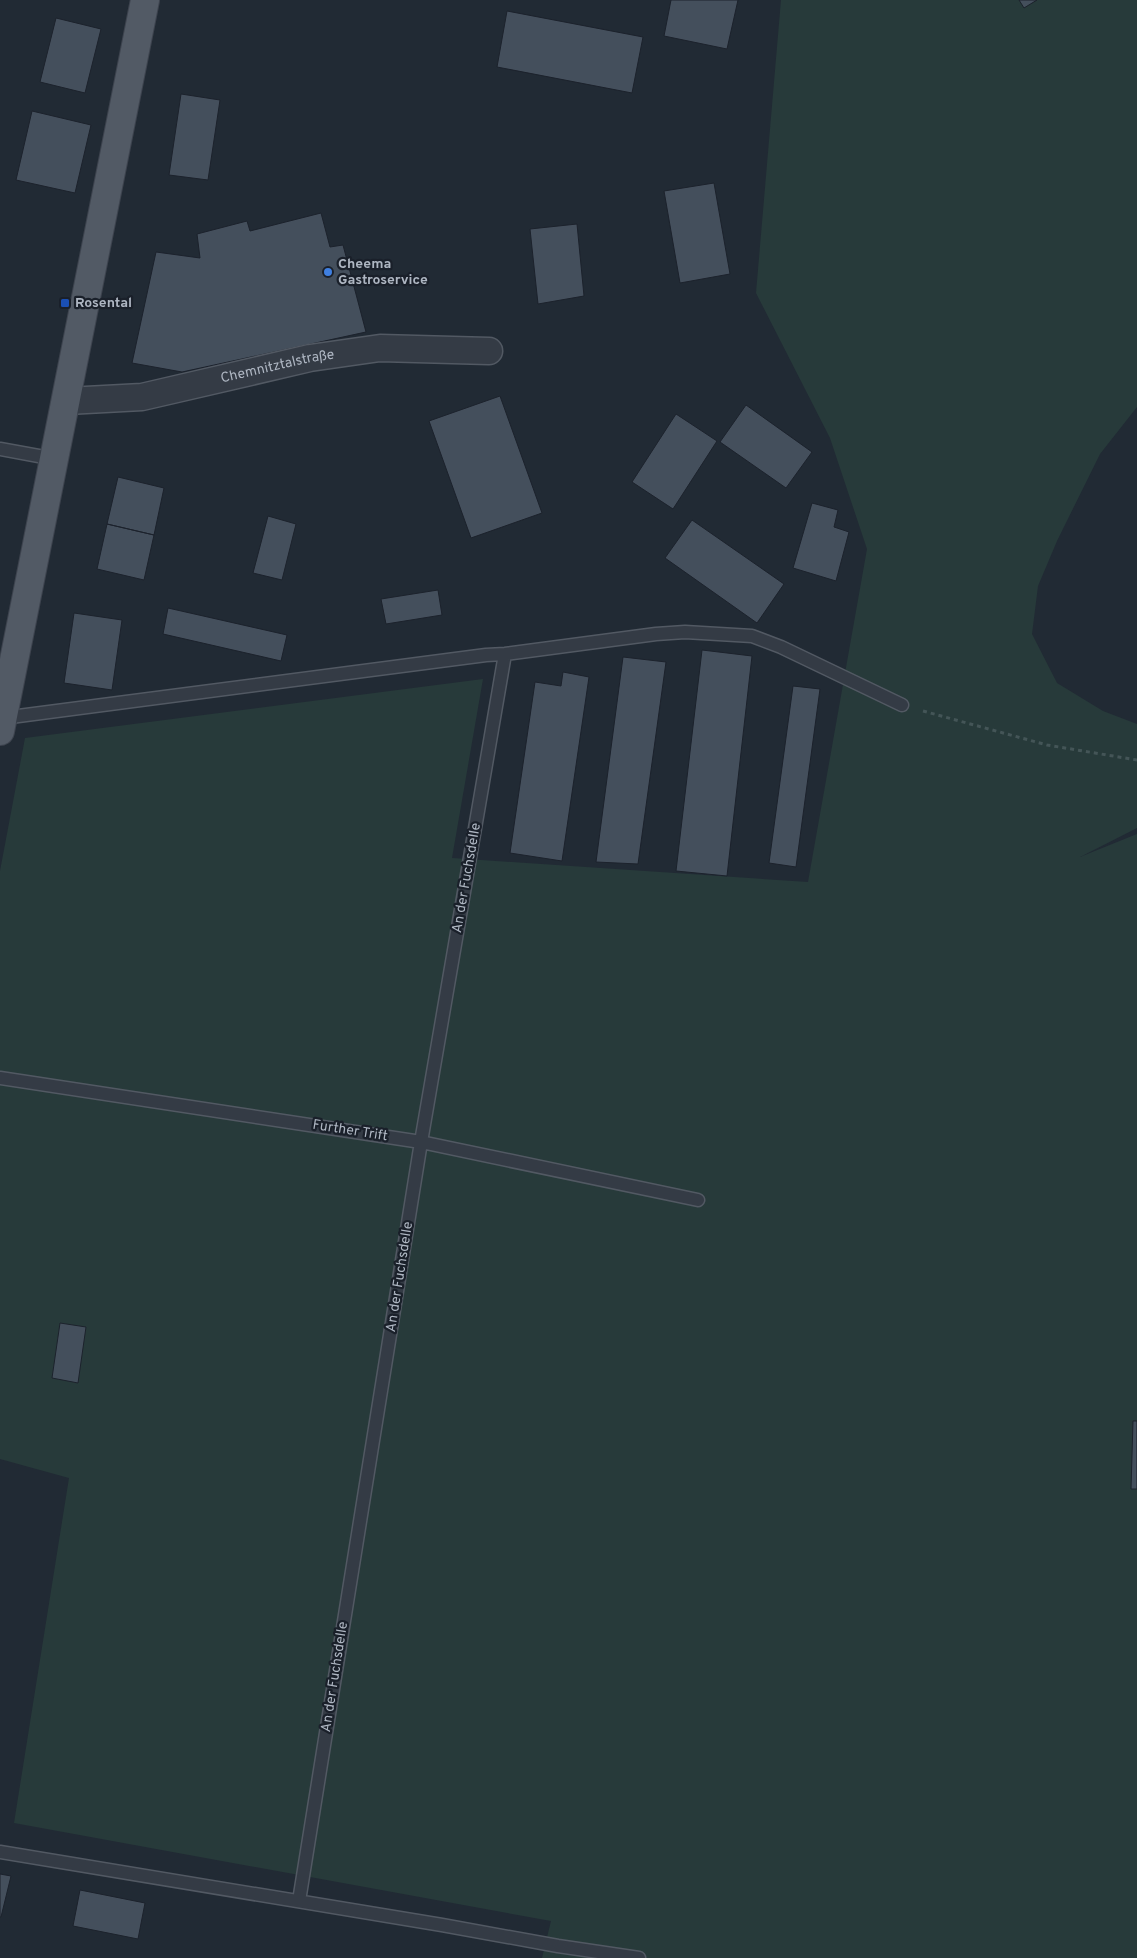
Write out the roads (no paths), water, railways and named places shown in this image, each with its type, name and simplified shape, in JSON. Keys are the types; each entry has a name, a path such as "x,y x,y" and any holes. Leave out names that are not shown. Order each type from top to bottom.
{"main road":[{"path":"1,725 67,401 145,0"}],"street":[{"name":"Chemnitztalstraße","path":"67,401 142,397 379,343 448,344 489,351"}],"lane":[{"path":"0,449 55,459"},
{"path":"1,725 476,656 685,632 752,636 782,647 902,705"},
{"name":"An der Fuchsdelle","path":"299,1901 421,1142 505,654"},
{"name":"Further Trift","path":"0,1078 421,1142 698,1200"},
{"path":"0,1852 56,1863 299,1901 558,1946 640,1958"}],"place":[{"name":"Cheema Gastroservice","path":"328,272"},
{"name":"Rosental","path":"65,303"}]}
